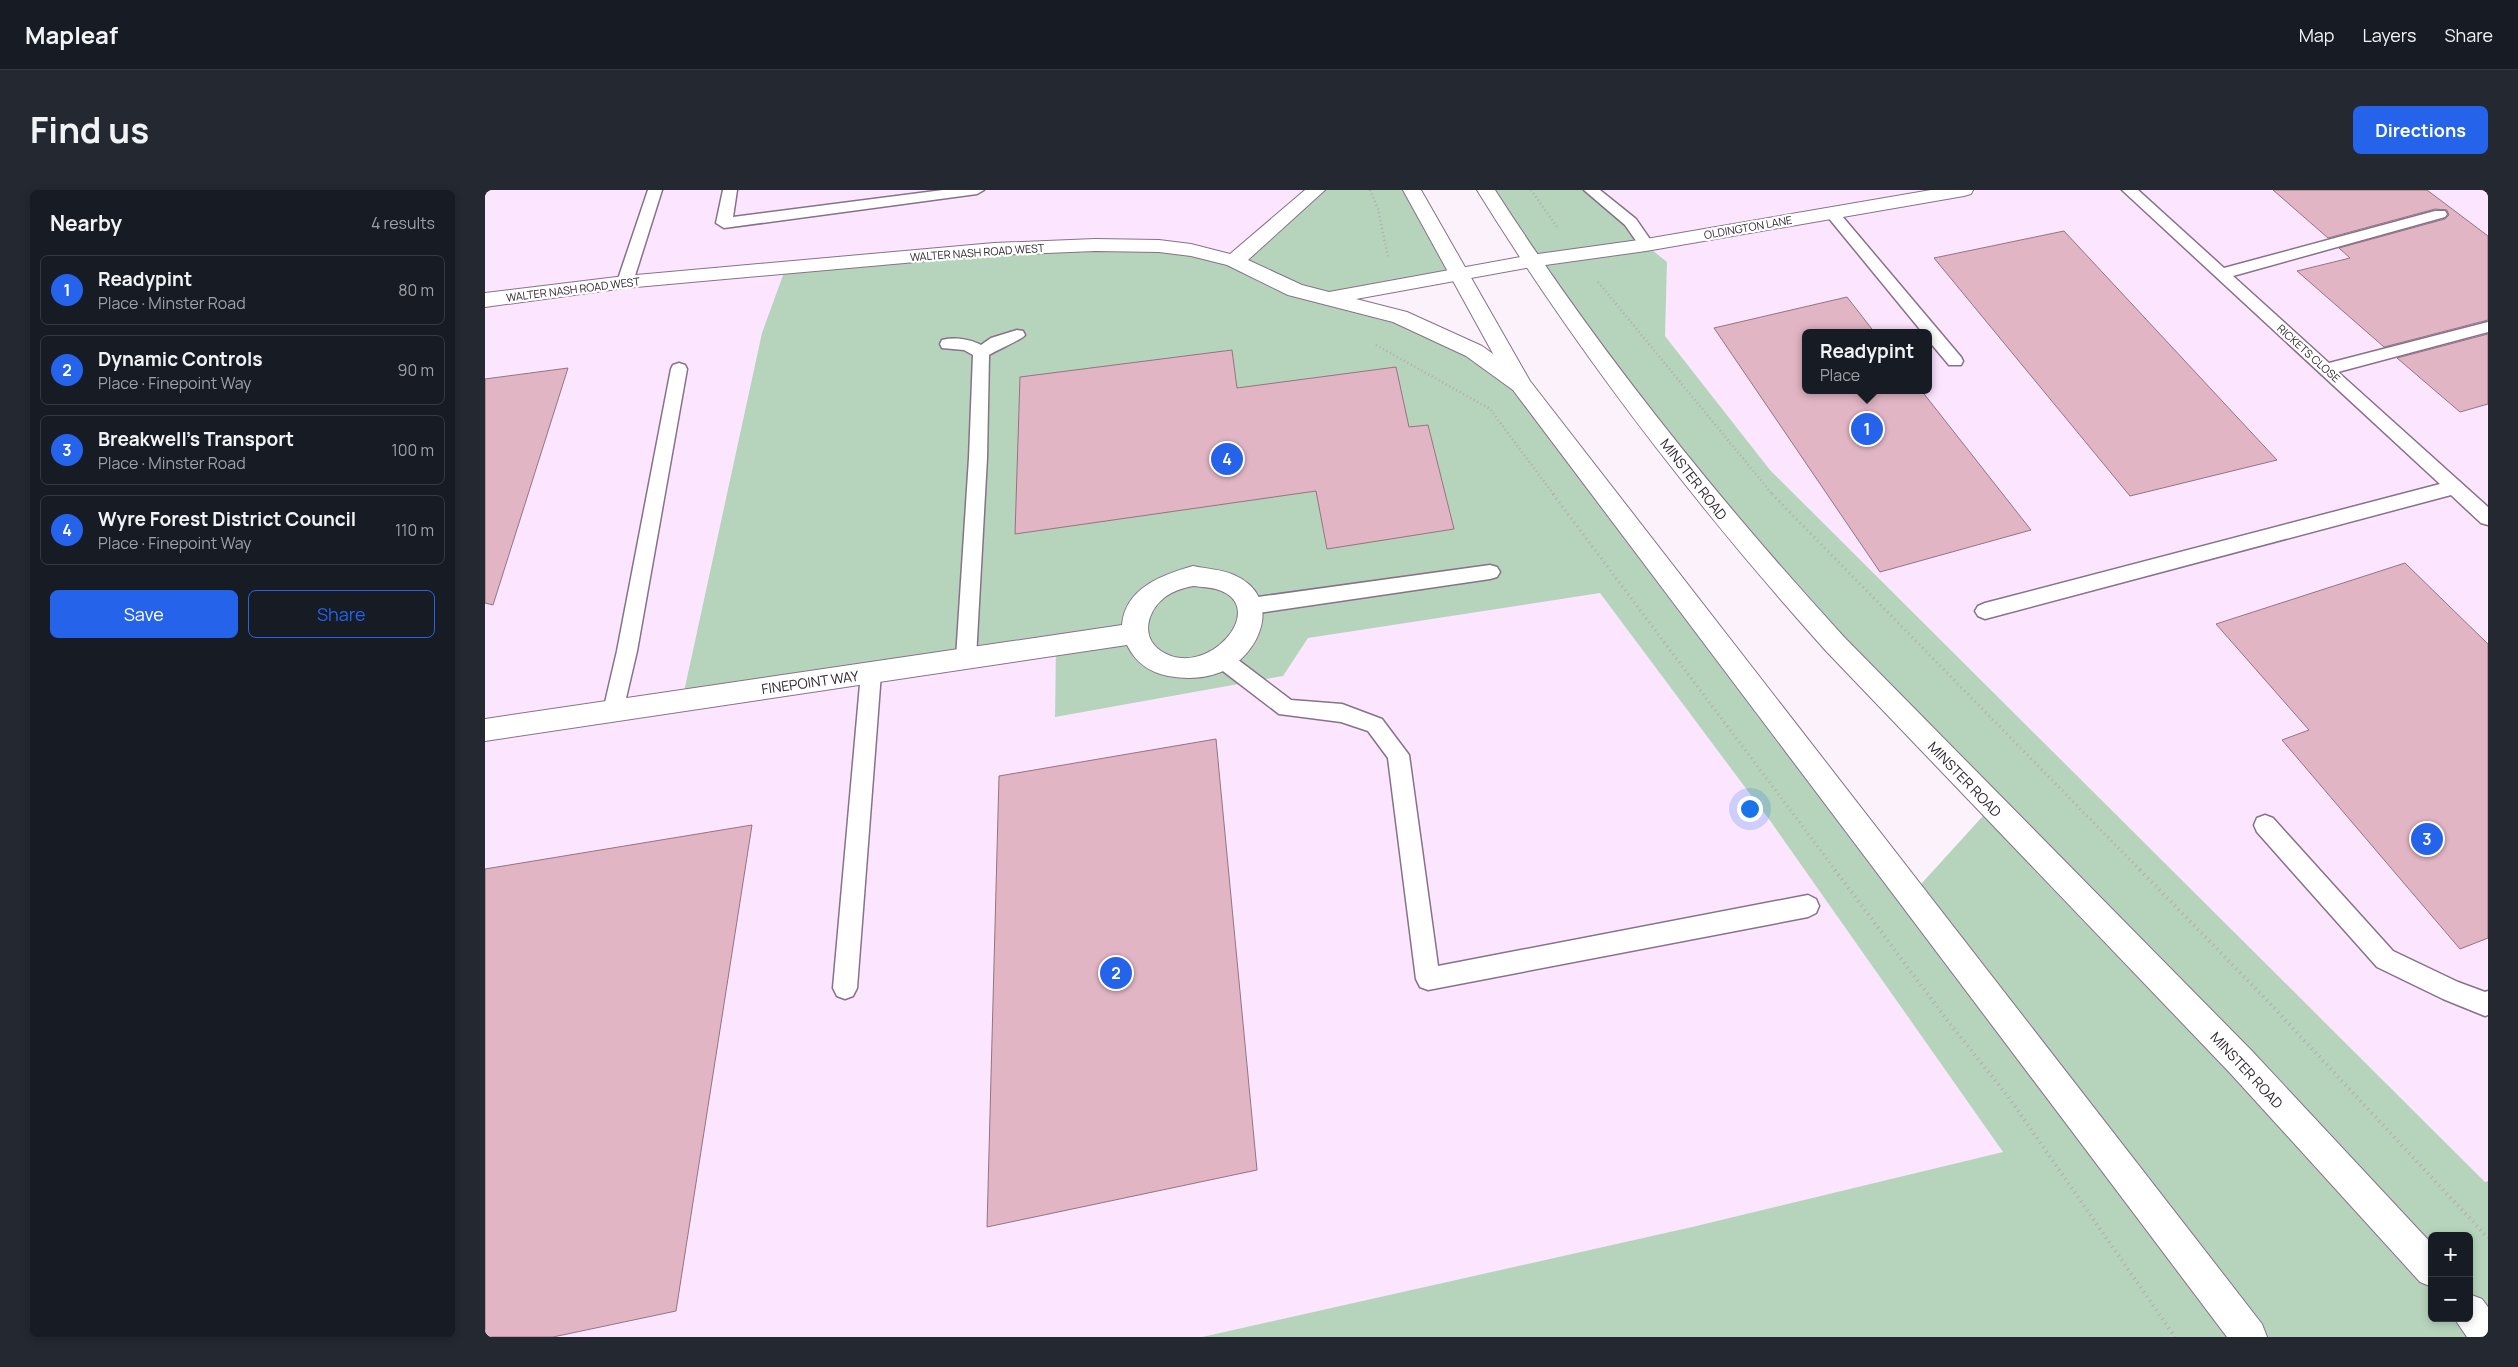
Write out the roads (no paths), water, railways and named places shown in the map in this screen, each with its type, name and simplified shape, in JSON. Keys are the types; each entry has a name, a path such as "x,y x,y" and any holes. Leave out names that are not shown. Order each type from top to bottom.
{"street":[{"path":"1234,261 1261,240 1316,190"},
{"path":"1412,190 1521,385 2249,1337"},
{"name":"MINSTER ROAD","path":"1486,190 1568,316 1693,480 1786,591 1855,665 2241,1062 2428,1266"},
{"name":"OLDINGTON LANE","path":"1459,274 1531,261 1578,256 1646,245 1964,190"},
{"name":"WALTER NASH ROAD WEST","path":"485,300 625,282 995,249 1095,244 1175,248 1234,261 1295,290 1325,298 1459,274"},
{"path":"1325,298 1409,321 1474,351 1521,385"},
{"path":"1193,576 1212,577 1230,582 1243,593 1251,606 1251,620 1247,635 1237,648 1222,659 1204,666 1185,668 1167,666 1151,660 1140,648 1134,634 1135,619 1142,604 1155,591 1173,581 1193,576"},
{"name":"FINEPOINT WAY","path":"485,730 1134,634"},
{"path":"2473,1317 2488,1334"}],"lane":[{"path":"625,282 655,190"},
{"path":"730,190 724,223 977,190"},
{"path":"1591,190 1631,222 1646,245"},
{"name":"RICKETS CLOSE","path":"2129,190 2328,369 2488,518"},
{"path":"1832,213 1928,329"},
{"path":"2222,274 2440,214"},
{"path":"2328,369 2488,327"},
{"path":"1932,333 1955,361"},
{"path":"981,353 997,342 1017,336"},
{"path":"948,344 968,345 981,353"},
{"path":"966,658 978,467 981,353"},
{"path":"613,711 627,651 679,370"},
{"path":"1985,611 2455,487"},
{"path":"1251,606 1490,572"},
{"path":"1222,659 1287,708 1342,712 1375,725 1397,755 1428,978 1808,906"},
{"path":"845,988 871,672"},
{"path":"2265,825 2385,959 2451,991 2485,1004 2488,1003"},
{"path":"2473,1311 2488,1325"}],"place":[{"name":"Readypint","path":"1867,429"},
{"name":"Wyre Forest District Council","path":"1227,459"},
{"name":"Breakwell's Transport","path":"2427,839"},
{"name":"Dynamic Controls","path":"1116,973"}]}
